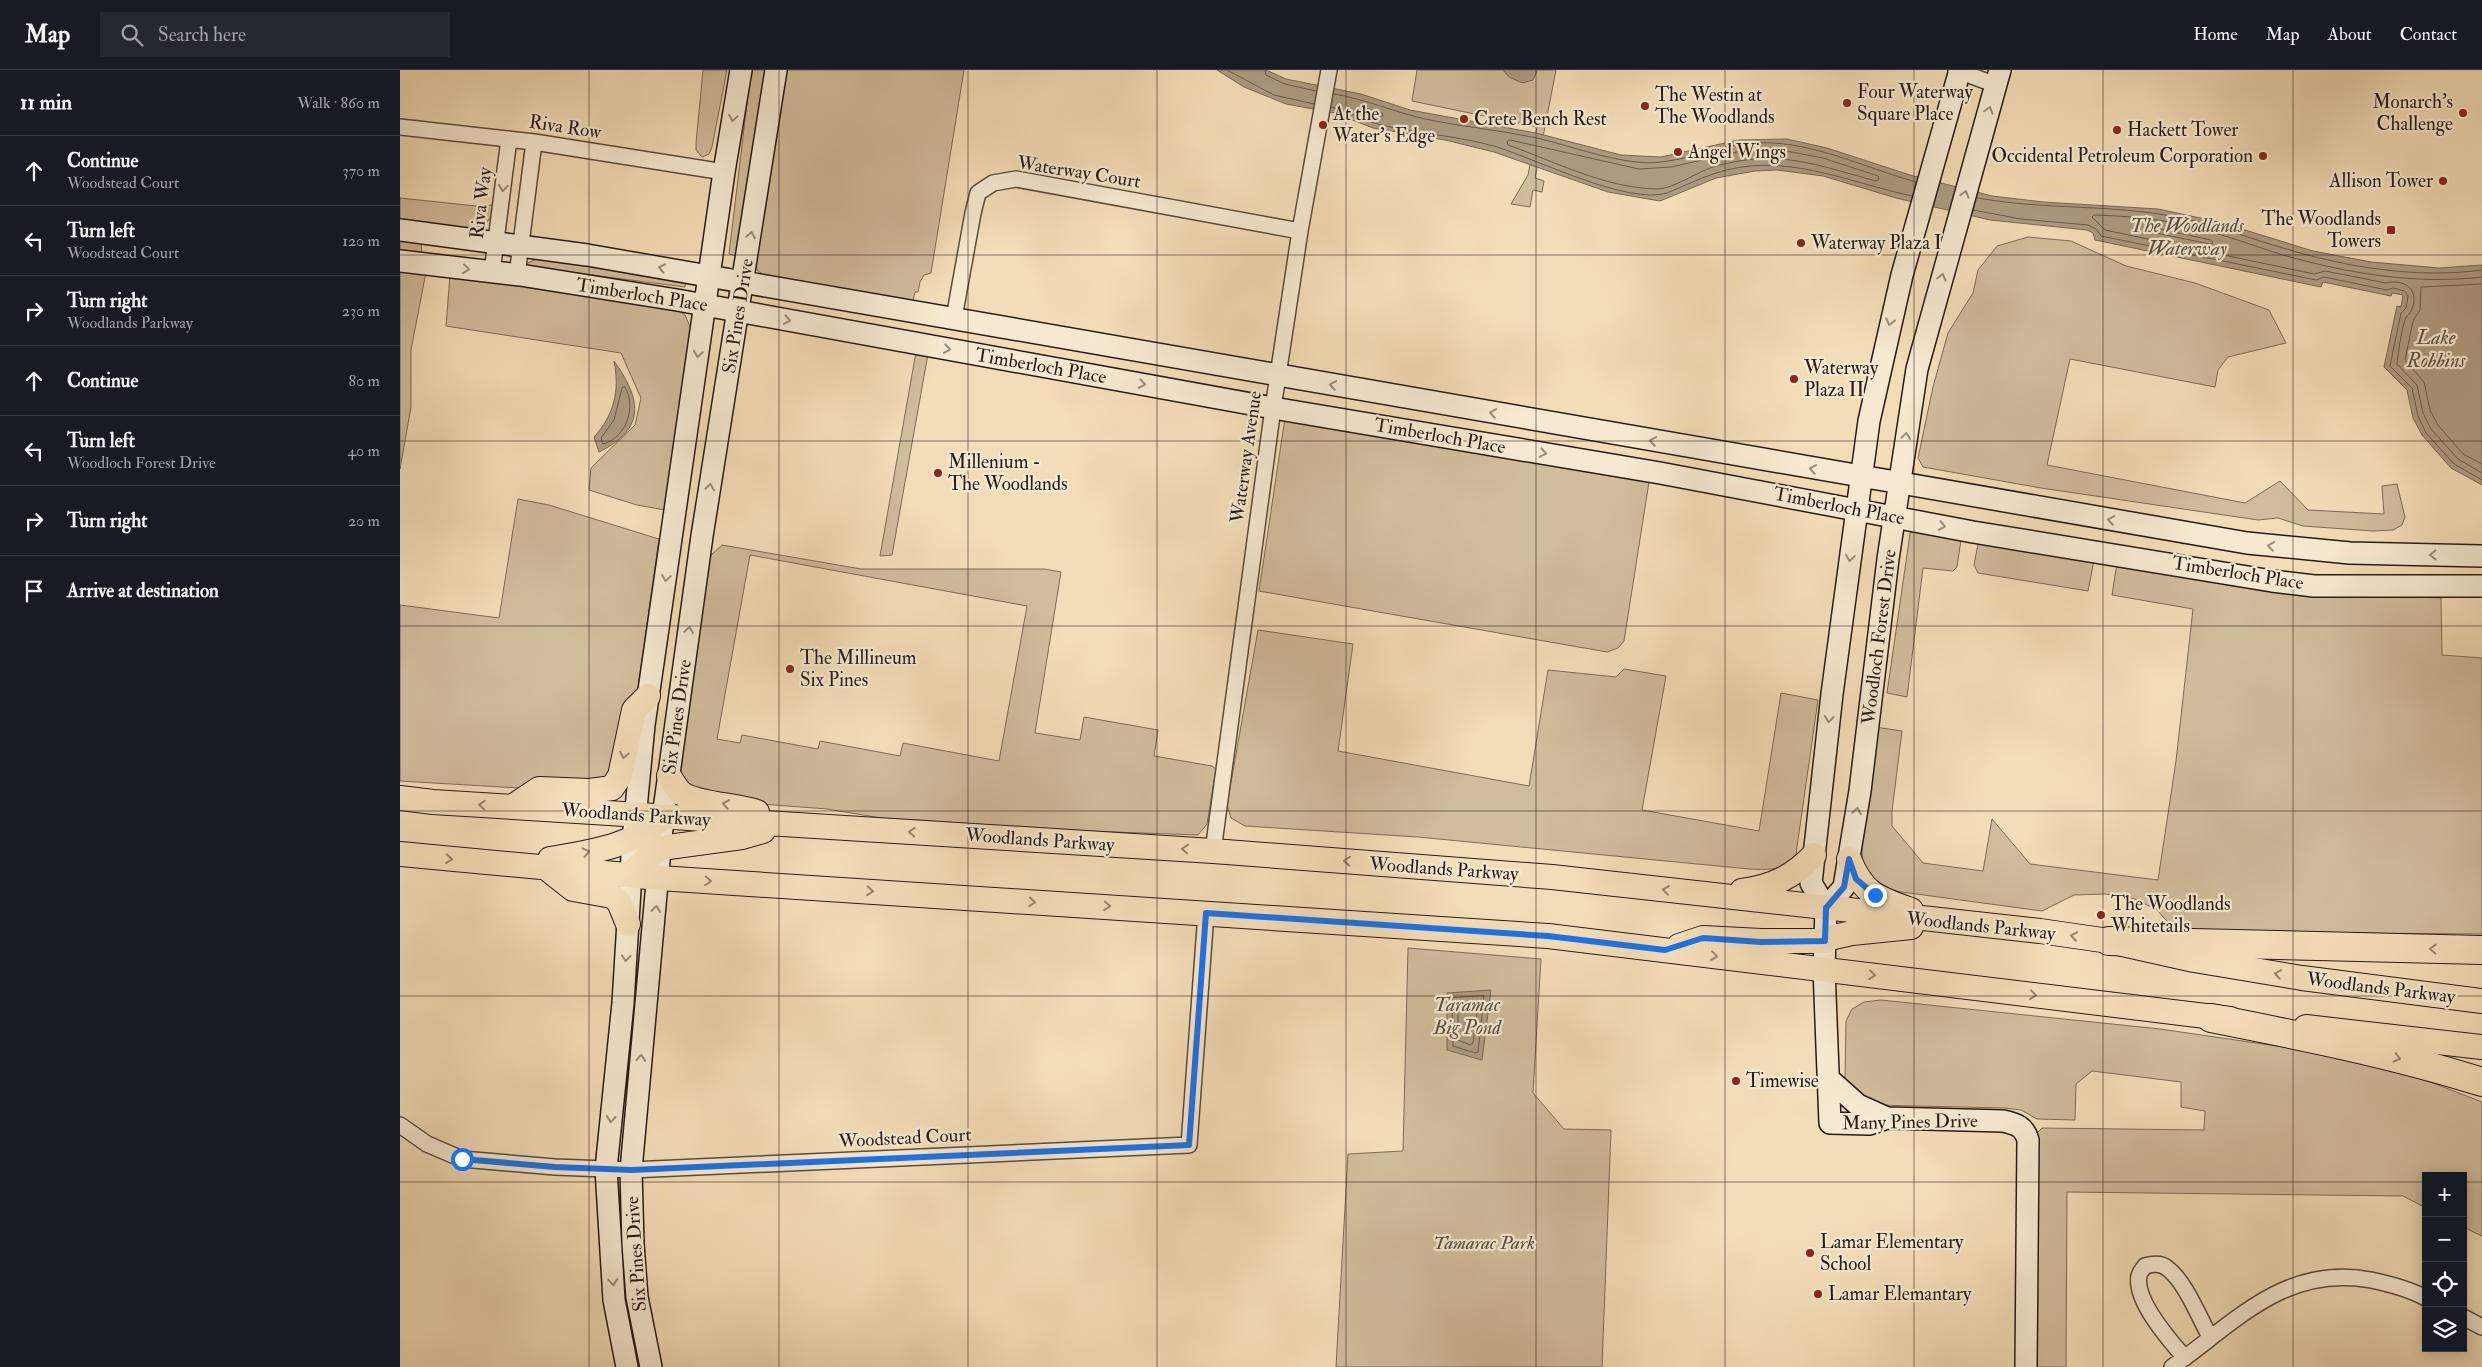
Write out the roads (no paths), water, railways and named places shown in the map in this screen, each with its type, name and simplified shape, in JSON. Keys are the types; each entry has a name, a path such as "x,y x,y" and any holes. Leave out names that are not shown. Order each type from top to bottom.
{"highway":[{"path":"2109,941 2482,950"},
{"path":"2211,1018 2349,1046 2440,1068 2482,1082"}],"main road":[{"path":"512,807 539,789 590,791 612,788 620,776 634,710 648,696"},
{"path":"669,776 679,791 692,798 744,807 789,824"},
{"name":"Woodlands Parkway","path":"400,798 663,817 1213,851 1552,877 2109,941 2194,960 2302,978 2482,1001"},
{"path":"521,865 632,840 651,830 663,817"},
{"path":"631,874 647,857 660,848 742,837 789,824"},
{"path":"400,854 659,878 1548,936 2211,1018 2482,1047"},
{"path":"1714,895 1771,886 1799,871 1814,855"},
{"path":"1849,859 1856,879 1883,900 1945,922"},
{"path":"544,867 573,889 612,896 619,902 628,924"},
{"path":"1665,950 1703,938 1761,942 1825,940 1852,933 1889,931 1945,922"}],"street":[{"name":"Six Pines Drive","path":"627,1367 614,1300 606,1169 623,1002 632,840 648,696 724,172 741,70"},
{"name":"Six Pines Drive","path":"651,1367 637,1297 631,1170 659,878 660,848 702,536 744,283 776,70"},
{"name":"Waterway Avenue","path":"1213,851 1273,408 1300,231 1329,70"},
{"path":"1959,70 1998,78"},
{"name":"Woodloch Forest Drive","path":"1959,70 1916,224 1874,394 1832,694 1814,855 1812,883 1826,908 1844,887 1849,859 1860,791 1879,621 1916,369 1998,78"},
{"name":"Riva Row","path":"400,128 534,142 724,172"},
{"name":"Riva Way","path":"492,272 509,139"},
{"path":"517,275 534,142"},
{"name":"Waterway Court","path":"954,318 972,212 978,193 993,183 1016,178 1300,231"},
{"name":"Timberloch Place","path":"400,230 587,255 710,278 954,318 2188,533 2284,548 2318,551 2482,556"},
{"path":"438,266 441,235"},
{"name":"Timberloch Place","path":"400,261 517,275 705,306 1273,408 1660,473 1973,532 2183,564 2272,581 2314,586 2482,586"},
{"path":"673,529 702,536"},
{"path":"2183,564 2188,533"},
{"path":"1824,969 1826,908"},
{"name":"Woodstead Court","path":"400,1125 427,1144 462,1159 631,1170 1189,1145 1206,913"},
{"name":"Many Pines Drive","path":"1824,969 1830,1080 1830,1123 1869,1124 1887,1118 2003,1121 2021,1126 2026,1132 2028,1140 2026,1367"},
{"path":"1830,1080 1858,1105 1887,1118"},
{"path":"2185,1358 2162,1332 2147,1307 2140,1290 2138,1276 2145,1266 2155,1264 2166,1266 2178,1280 2210,1337"},
{"path":"2172,1367 2255,1304 2278,1291 2305,1281 2332,1277 2359,1278 2388,1283 2422,1296"},
{"path":"2467,1319 2482,1327"}],"water":[{"name":"The Woodlands Waterway","path":"1217,70 1266,70 1286,79 1361,94 1410,110 1536,133 1621,155 1661,157 1739,140 1787,139 1827,148 1910,175 1992,196 2043,202 2158,209 2219,222 2313,251 2371,262 2439,268 2482,265 2482,485 2451,468 2422,435 2413,418 2407,390 2384,367 2397,306 2401,307 2403,295 2392,293 2391,296 2323,282 2321,287 2095,240 2093,233 2087,230 1990,220 1896,198 1823,176 1777,170 1755,171 1716,178 1660,201 1608,192 1494,152 1445,140 1373,128 1335,113 1286,104 1244,87"},
{"path":"1503,70 1537,71 1533,80 1522,83 1509,77"},
{"path":"614,361 630,388 635,412 632,423 625,433 615,443 599,452 594,437 601,429 614,402 616,372"},
{"name":"Taramac Big Pond","path":"1491,990 1482,1060 1447,1050 1447,993"}],"place":[{"name":"Four Waterway Square Place","path":"1847,103"},
{"name":"The Westin at The Woodlands","path":"1645,106"},
{"name":"Monarch's Challenge","path":"2463,113"},
{"name":"Crete Bench Rest","path":"1464,119"},
{"name":"At the Water's Edge","path":"1323,125"},
{"name":"Hackett Tower","path":"2117,130"},
{"name":"Angel Wings","path":"1678,152"},
{"name":"Occidental Petroleum Corporation","path":"2263,156"},
{"name":"Allison Tower","path":"2443,181"},
{"name":"The Woodlands Towers","path":"2391,230"},
{"name":"Waterway Plaza I","path":"1801,243"},
{"name":"Waterway Plaza II","path":"1794,379"},
{"name":"Millenium - The Woodlands","path":"938,473"},
{"name":"The Millineum Six Pines","path":"790,669"},
{"name":"The Woodlands Whitetails","path":"2101,915"},
{"name":"Timewise","path":"1736,1081"},
{"name":"Lamar Elementary School","path":"1810,1253"},
{"name":"Lamar Elemantary","path":"1818,1294"}],"water label":[{"name":"Lake Robbins","path":"2436,348"}],"park label":[{"name":"Tamarac Park","path":"1484,1243"}]}
